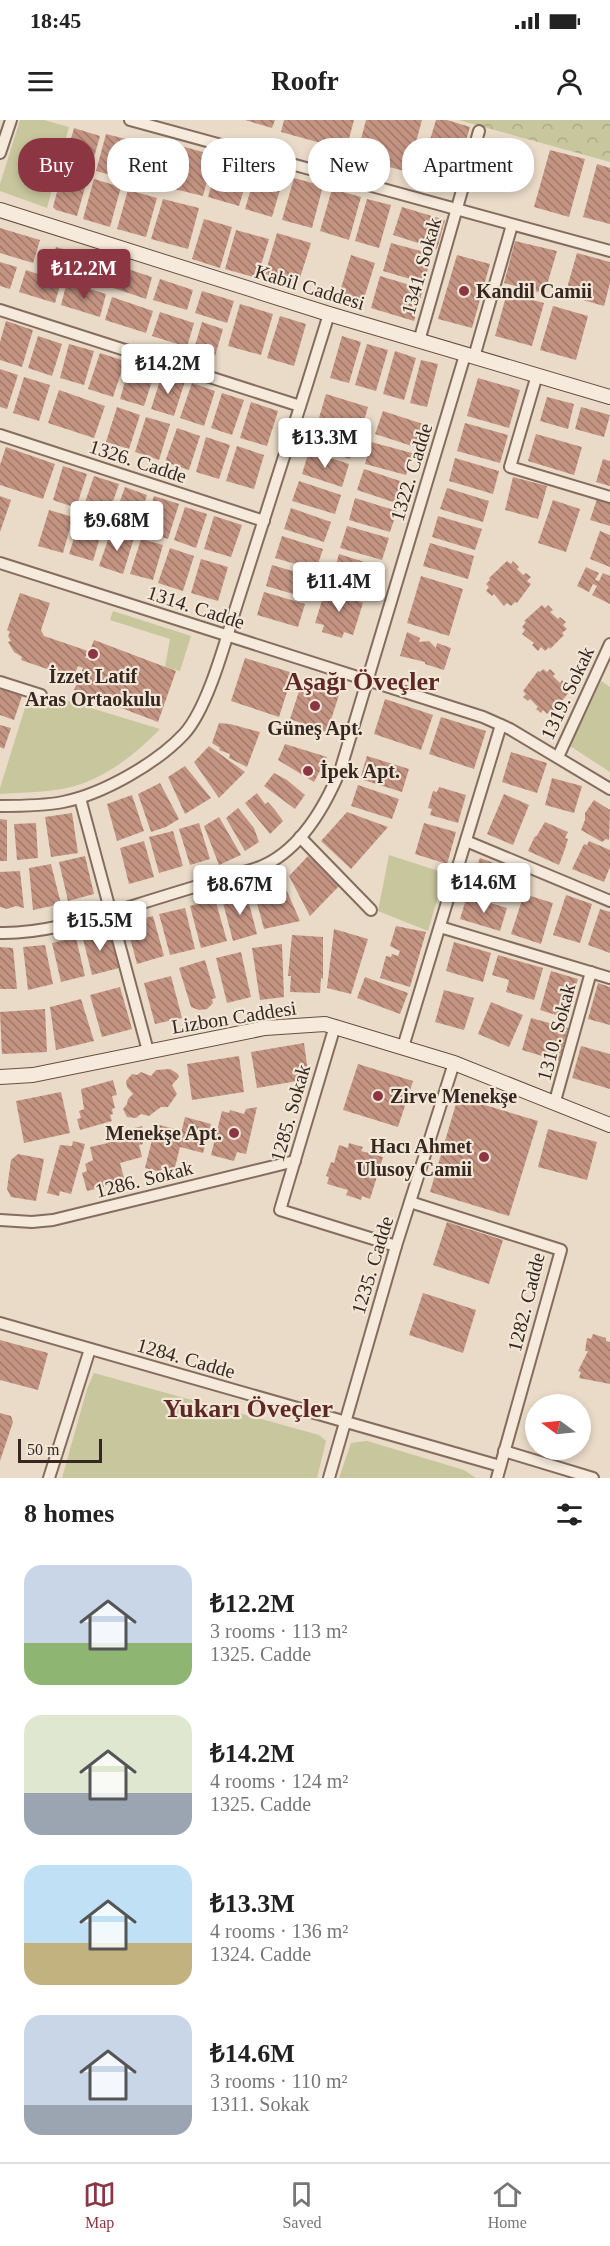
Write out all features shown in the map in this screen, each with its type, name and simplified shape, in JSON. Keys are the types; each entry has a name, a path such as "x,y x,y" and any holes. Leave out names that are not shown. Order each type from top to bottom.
{"main road":[{"name":"Kabil Caddesi","path":"0,210 329,314 610,397"},
{"name":"Lizbon Caddesi","path":"1,1081 265,1028 315,1024 335,1026 454,1063 555,1101 610,1132"},
{"name":"Lizbon Caddesi","path":"571,1109 610,1116"},
{"name":"Lizbon Caddesi","path":"571,1109 610,1125"}],"street":[{"path":"0,153 10,120"},
{"path":"130,120 610,251"},
{"name":"1341. Sokak","path":"419,341 479,131"},
{"name":"1322. Cadde","path":"0,933 40,930 110,912 260,867 282,854 300,837 324,804 337,777 512,225"},
{"path":"0,310 300,406"},
{"path":"0,806 43,805 80,798 117,782 157,758 186,732 202,704 227,635 329,314"},
{"path":"537,375 510,467 610,497"},
{"name":"1326. Cadde","path":"0,435 264,521"},
{"name":"1314. Cadde","path":"0,565 227,635 501,725 610,789"},
{"name":"1319. Sokak","path":"558,757 610,644"},
{"path":"0,682 41,695"},
{"path":"403,1047 501,725"},
{"path":"80,798 148,1051"},
{"path":"300,837 371,910"},
{"path":"466,841 609,898"},
{"path":"440,927 610,978"},
{"name":"1310. Sokak","path":"555,1101 591,972"},
{"name":"1285. Sokak","path":"335,1026 280,1210 396,1246"},
{"name":"1235. Cadde","path":"328,1478 396,1246 454,1063"},
{"name":"1286. Sokak","path":"0,1220 32,1222 52,1220 295,1161"},
{"name":"1282. Cadde","path":"410,1202 561,1250 497,1478"},
{"name":"1284. Cadde","path":"0,1323 500,1466"},
{"path":"49,1478 90,1349"},
{"path":"504,1451 593,1478"}],"green space":[{"path":"20,120 44,120 69,127 66,138 18,138 18,192 51,192 47,208 0,191 0,184"},
{"path":"459,120 610,120 610,162 534,141 534,138 523,138"},
{"path":"113,611 191,636 180,671 165,667 170,639 110,620"},
{"path":"601,681 610,687 610,772 570,746"},
{"path":"48,695 160,729 125,760 84,783 53,790 0,794 28,698 43,702"},
{"path":"389,855 445,873 428,931 378,911"},
{"path":"94,1373 319,1435 326,1441 317,1478 62,1478 87,1389"},
{"path":"367,1441 464,1470 476,1478 339,1478 351,1443"}],"building":[{"path":"245,120 275,120 272,128"},
{"path":"284,120 354,120 349,138 308,139 281,132"},
{"path":"366,120 422,120 417,138 402,138 402,170 390,167 390,138 361,138"},
{"path":"436,120 447,120 470,127 467,138 431,138"},
{"path":"74,128 100,136 95,154 95,138 71,138"},
{"path":"106,134 122,138 107,138 107,174 96,171"},
{"path":"189,148 201,151 201,192 204,192 203,196 187,192 189,192"},
{"path":"550,150 585,159 569,217 534,207"},
{"path":"597,164 610,168 610,224 583,217"},
{"path":"95,179 107,183 107,192 120,192 110,227 83,219 90,192 95,192"},
{"path":"296,179 308,182 308,192 321,192 312,228 282,220 290,192 296,192"},
{"path":"57,192 84,192 77,216 53,207"},
{"path":"127,192 157,198 146,237 117,229"},
{"path":"210,192 243,192 239,206 208,197"},
{"path":"250,192 279,192 272,217 245,209"},
{"path":"331,192 343,192 361,197 349,240 320,231"},
{"path":"163,199 199,208 188,249 151,239"},
{"path":"367,199 391,205 379,248 355,241"},
{"path":"402,207 445,220 437,249 393,235"},
{"path":"204,219 232,227 220,268 192,259"},
{"path":"0,228 40,240 33,263 0,253"},
{"path":"236,230 269,239 257,278 225,269"},
{"path":"277,233 311,243 298,284 265,274"},
{"path":"515,241 557,251 547,285 544,284 542,293 504,283"},
{"path":"391,243 432,254 424,283 383,271"},
{"path":"56,247 95,258 89,280 50,268"},
{"path":"577,253 610,262 610,283 604,306 565,295"},
{"path":"351,255 375,263 362,305 338,298"},
{"name":"Kandil Camii","path":"457,255 490,264 472,328 438,319"},
{"path":"103,261 152,277 146,299 96,282"},
{"path":"0,262 17,267 10,289 0,286"},
{"path":"26,270 61,282 55,303 19,292"},
{"path":"380,276 423,289 414,321 371,308"},
{"path":"160,279 193,290 187,310 153,300"},
{"path":"67,282 106,294 100,317 61,305"},
{"path":"202,291 234,301 227,323 195,313"},
{"path":"507,293 544,303 532,346 495,336"},
{"path":"112,297 153,311 146,333 105,320"},
{"path":"240,304 273,314 261,355 228,346"},
{"path":"553,306 588,316 576,360 540,350"},
{"path":"160,312 194,323 187,347 152,336"},
{"path":"280,316 306,324 294,366 267,358"},
{"path":"6,321 33,330 22,367 0,360 0,342"},
{"path":"202,322 223,329 215,356 194,349"},
{"path":"38,336 62,344 52,376 28,368"},
{"path":"342,336 361,342 349,383 330,378"},
{"path":"69,344 94,351 84,385 60,378"},
{"path":"367,344 388,350 376,391 355,385"},
{"path":"395,351 416,358 404,400 383,394"},
{"path":"100,353 125,361 113,397 88,389"},
{"path":"421,360 438,364 427,407 410,403"},
{"path":"130,364 155,372 144,406 120,399"},
{"path":"0,369 18,375 7,409 0,407"},
{"path":"162,374 185,381 174,416 151,409"},
{"path":"24,377 50,385 39,421 13,413"},
{"path":"478,378 520,390 509,428 467,416"},
{"path":"192,383 215,391 204,426 180,418"},
{"path":"59,390 105,406 94,438 48,423"},
{"path":"222,393 244,400 232,435 211,428"},
{"path":"326,394 368,407 361,431 319,418"},
{"path":"547,397 574,404 568,429 540,421"},
{"path":"251,402 278,411 267,446 240,438"},
{"path":"117,407 140,415 129,449 106,442"},
{"path":"581,407 610,415 604,437 575,429"},
{"path":"383,411 423,424 415,447 375,434"},
{"path":"146,417 170,424 159,460 135,452"},
{"path":"465,423 508,435 500,463 457,451"},
{"path":"317,424 357,437 350,459 310,446"},
{"path":"177,428 200,436 189,470 165,462"},
{"path":"536,434 582,447 574,475 528,461"},
{"path":"206,437 230,445 219,479 196,472"},
{"path":"371,442 412,453 406,475 365,464"},
{"path":"237,446 264,455 254,489 226,481"},
{"path":"6,447 55,464 43,499 0,485 0,465"},
{"path":"309,451 349,464 342,487 302,474"},
{"path":"455,458 499,471 493,494 449,481"},
{"path":"603,459 610,461 610,486 596,482"},
{"path":"63,466 87,474 76,508 53,500"},
{"path":"364,469 406,483 399,504 357,490"},
{"path":"94,476 119,484 107,519 82,511"},
{"path":"513,477 547,486 538,519 505,510"},
{"path":"299,481 341,495 335,514 292,501"},
{"path":"125,487 147,495 136,529 113,521"},
{"path":"447,488 489,501 483,522 440,509"},
{"path":"0,496 11,500 0,532"},
{"path":"154,496 179,504 168,539 143,531"},
{"path":"355,498 397,511 390,532 349,520"},
{"path":"597,499 610,503 610,526 590,520"},
{"path":"553,500 580,509 566,552 538,543"},
{"path":"185,507 207,514 196,548 174,540"},
{"path":"291,508 331,522 324,542 284,529"},
{"path":"49,510 73,517 63,553 38,546"},
{"path":"214,516 242,525 231,557 204,549"},
{"path":"438,516 482,529 475,550 432,537"},
{"path":"80,520 103,527 93,561 69,554"},
{"path":"347,526 389,538 382,560 340,548"},
{"path":"111,531 134,538 123,574 99,566"},
{"path":"600,531 610,535 610,567 590,559"},
{"path":"282,536 323,549 316,570 275,558"},
{"path":"141,539 163,545 153,580 130,574"},
{"path":"430,543 474,556 468,579 423,566"},
{"path":"170,548 194,556 183,591 158,583"},
{"path":"339,554 380,567 374,588 333,575"},
{"path":"201,559 228,567 218,601 191,593"},
{"path":"507,561 511,564 513,561 523,575 526,573 531,577 527,581 531,584 517,603 511,606 507,603 504,606 494,594 492,596 486,591 489,587 486,584 489,578"},
{"path":"272,565 313,577 307,598 266,586"},
{"path":"586,567 599,573 595,580 599,581 603,573 610,576 610,604 592,595 597,586 593,584 589,592 577,586"},
{"path":"421,576 463,589 449,636 407,623"},
{"path":"338,589 354,594 353,599 363,603 353,635 344,632 342,638 322,632 324,625 315,623 325,591 337,595"},
{"path":"264,592 305,604 298,627 257,615"},
{"path":"20,593 50,603 41,630 44,636 88,651 85,658 94,640 176,671 158,722 74,690 83,668 78,666 73,678 21,660 22,657 14,652 8,642 11,641 8,636 10,632 7,630"},
{"path":"542,605 545,608 548,605 553,610 550,612 566,622 563,625 567,629 550,649 549,647 545,651 541,647 538,651 532,645 534,643 522,634 525,630 522,627 526,622 524,621"},
{"path":"407,632 420,638 419,642 429,641 436,648 437,643 451,648 444,670 425,664 425,662 400,656"},
{"path":"245,658 293,673 279,717 231,701"},
{"path":"543,669 547,672 550,669 560,683 562,680 568,686 565,689 569,692 553,712 551,710 547,714 543,710 541,713 530,699 528,701 523,697 526,694 523,691 538,671"},
{"name":"Güneş Apt.","path":"303,679 315,683 316,679 331,683 329,689 340,692 327,732 316,729 315,734 299,729 301,723 290,719"},
{"path":"0,689 22,696 14,720 0,715"},
{"path":"385,699 433,715 421,750 374,734"},
{"path":"441,717 486,731 474,769 429,754"},
{"path":"219,723 260,732 247,767 229,758 230,754 219,750 220,748 212,743"},
{"path":"0,725 11,728 4,749 0,747"},
{"name":"İpek Apt.","path":"285,744 327,757 314,782 278,760"},
{"path":"209,746 245,772 219,798 194,762"},
{"path":"511,752 547,763 537,793 502,782"},
{"path":"367,756 409,769 402,792 360,779"},
{"path":"185,766 211,798 185,814 168,777"},
{"path":"274,773 287,780 305,795 295,809 264,786"},
{"path":"552,778 582,786 574,813 545,805"},
{"path":"160,783 179,819 151,832 138,794"},
{"path":"358,785 399,799 392,819 351,806"},
{"path":"439,787 466,795 458,823 430,815 432,809 428,808 433,791 437,792"},
{"path":"257,793 265,804 268,802 283,821 270,834 245,803"},
{"path":"504,794 529,805 513,845 487,834"},
{"path":"132,795 144,831 117,841 107,804"},
{"path":"594,800 610,810 609,840 602,842 581,830 585,813"},
{"path":"238,808 254,828 259,842 245,851 226,818"},
{"path":"347,812 388,827 351,869 321,841"},
{"path":"72,813 78,853 51,857 45,817"},
{"path":"219,817 241,855 219,865 204,826"},
{"path":"0,819 7,820 7,861 0,861"},
{"path":"545,822 568,832 565,838 568,839 559,865 528,851"},
{"path":"36,823 38,858 17,860 14,824"},
{"path":"199,823 210,859 190,865 179,829"},
{"path":"424,823 456,832 447,864 415,854"},
{"path":"173,831 183,866 159,873 149,837"},
{"path":"144,841 154,877 129,884 120,848"},
{"path":"589,841 610,850 610,867 604,882 572,869 584,844 587,845"},
{"path":"85,856 94,894 68,901 59,862"},
{"path":"308,856 341,884 310,916 289,876"},
{"path":"480,858 511,869 501,896 470,885"},
{"path":"51,864 61,904 33,910 29,868"},
{"path":"20,871 24,908 0,907 0,872"},
{"path":"282,880 300,921 264,929 253,888"},
{"path":"246,892 257,934 233,941 222,899"},
{"path":"524,894 553,903 541,944 511,934"},
{"path":"566,895 592,904 580,943 553,935"},
{"path":"467,896 507,908 500,931 460,919"},
{"path":"215,899 227,941 201,948 190,906"},
{"path":"185,908 195,949 170,955 159,914"},
{"path":"600,909 610,912 610,953 588,945"},
{"path":"153,916 164,956 137,964 126,923"},
{"path":"396,926 426,932 410,987 380,978 386,956 391,957 392,954 398,956 400,951 390,946"},
{"path":"109,928 119,968 92,975 82,935"},
{"path":"334,929 368,939 351,994 327,988"},
{"path":"292,935 323,937 323,979 321,978 320,993 290,992 291,976 288,976"},
{"path":"76,938 85,976 61,982 52,943"},
{"path":"454,942 491,953 483,982 446,971"},
{"path":"282,944 284,997 260,1000 252,948"},
{"path":"45,945 53,984 28,990 23,947"},
{"path":"0,947 13,948 17,989 0,989"},
{"path":"241,952 251,997 227,1003 216,958"},
{"path":"498,955 543,968 534,1000 506,992 509,980 492,975"},
{"path":"205,960 216,998 212,999 213,1003 207,1009 199,1010 191,1007 179,968"},
{"path":"551,971 578,979 566,1018 540,1010"},
{"path":"171,976 182,1018 155,1024 144,983"},
{"path":"365,977 408,993 400,1014 357,998"},
{"path":"598,983 610,987 610,1025 588,1019"},
{"path":"120,987 132,1029 102,1037 90,995"},
{"path":"444,990 474,998 464,1030 435,1022"},
{"path":"81,999 94,1041 56,1050 50,1007"},
{"path":"491,1002 523,1015 509,1047 478,1034"},
{"path":"45,1009 47,1052 2,1054 0,1012"},
{"path":"531,1018 568,1028 559,1061 522,1050"},
{"path":"304,1043 309,1079 257,1088 251,1052"},
{"path":"581,1046 610,1054 610,1089 572,1078"},
{"path":"239,1056 244,1092 192,1100 187,1064"},
{"name":"Zirve Menekşe","path":"358,1064 413,1081 398,1127 343,1110"},
{"path":"170,1069 179,1077 172,1085 177,1094 168,1107 161,1107 149,1116 141,1114 136,1118 127,1117 123,1109 133,1094 127,1087 126,1081 132,1074 137,1075 141,1072 151,1076 156,1070"},
{"path":"113,1080 117,1095 112,1096 115,1108 112,1109 113,1114 110,1115 112,1121 80,1130 77,1119 81,1118 79,1111 84,1109 81,1089"},
{"path":"61,1092 70,1133 24,1143 16,1101"},
{"name":"Hacı Ahmet Ulusoy Camii","path":"458,1097 538,1121 509,1216 430,1192"},
{"name":"Menekşe Apt.","path":"257,1107 246,1154 237,1152 234,1161 211,1155 222,1111 229,1113 230,1110 244,1114 246,1109"},
{"path":"185,1117 211,1124 203,1153 180,1147 174,1171 162,1168 161,1172 145,1168 156,1124 175,1129 174,1135 180,1137"},
{"path":"142,1126 145,1139 142,1140 143,1144 139,1145 142,1157 120,1163 125,1182 87,1191 82,1173 87,1171 85,1164 93,1160 90,1147 108,1143 106,1135"},
{"path":"548,1129 597,1142 587,1180 538,1167"},
{"path":"73,1141 85,1144 71,1194 60,1191 59,1196 47,1193 60,1145 72,1146"},
{"path":"349,1143 363,1147 361,1151 383,1157 370,1199 362,1196 361,1200 346,1195 348,1190 327,1184 329,1177 326,1176 331,1162 334,1163 339,1145 348,1148"},
{"path":"18,1154 44,1159 36,1201 11,1197 7,1189 11,1160"},
{"path":"447,1222 503,1240 489,1284 433,1265"},
{"path":"423,1293 476,1310 463,1353 409,1335"},
{"path":"593,1334 606,1338 606,1341 610,1342 610,1384 579,1378 581,1372 578,1371 588,1351 585,1351 587,1338 591,1339"},
{"path":"0,1340 48,1353 38,1390 0,1380"},
{"path":"0,1413 11,1416 13,1422 0,1461"}],"place":[{"name":"Kandil Camii","path":"464,291"},
{"name":"İzzet Latif Aras Ortaokulu","path":"93,654"},
{"name":"Güneş Apt.","path":"315,706"},
{"name":"İpek Apt.","path":"308,771"},
{"name":"Zirve Menekşe","path":"378,1096"},
{"name":"Menekşe Apt.","path":"234,1133"},
{"name":"Hacı Ahmet Ulusoy Camii","path":"484,1157"}],"district":[{"name":"Aşağı Öveçler","path":"362,681"},
{"name":"Yukarı Öveçler","path":"248,1408"}]}
